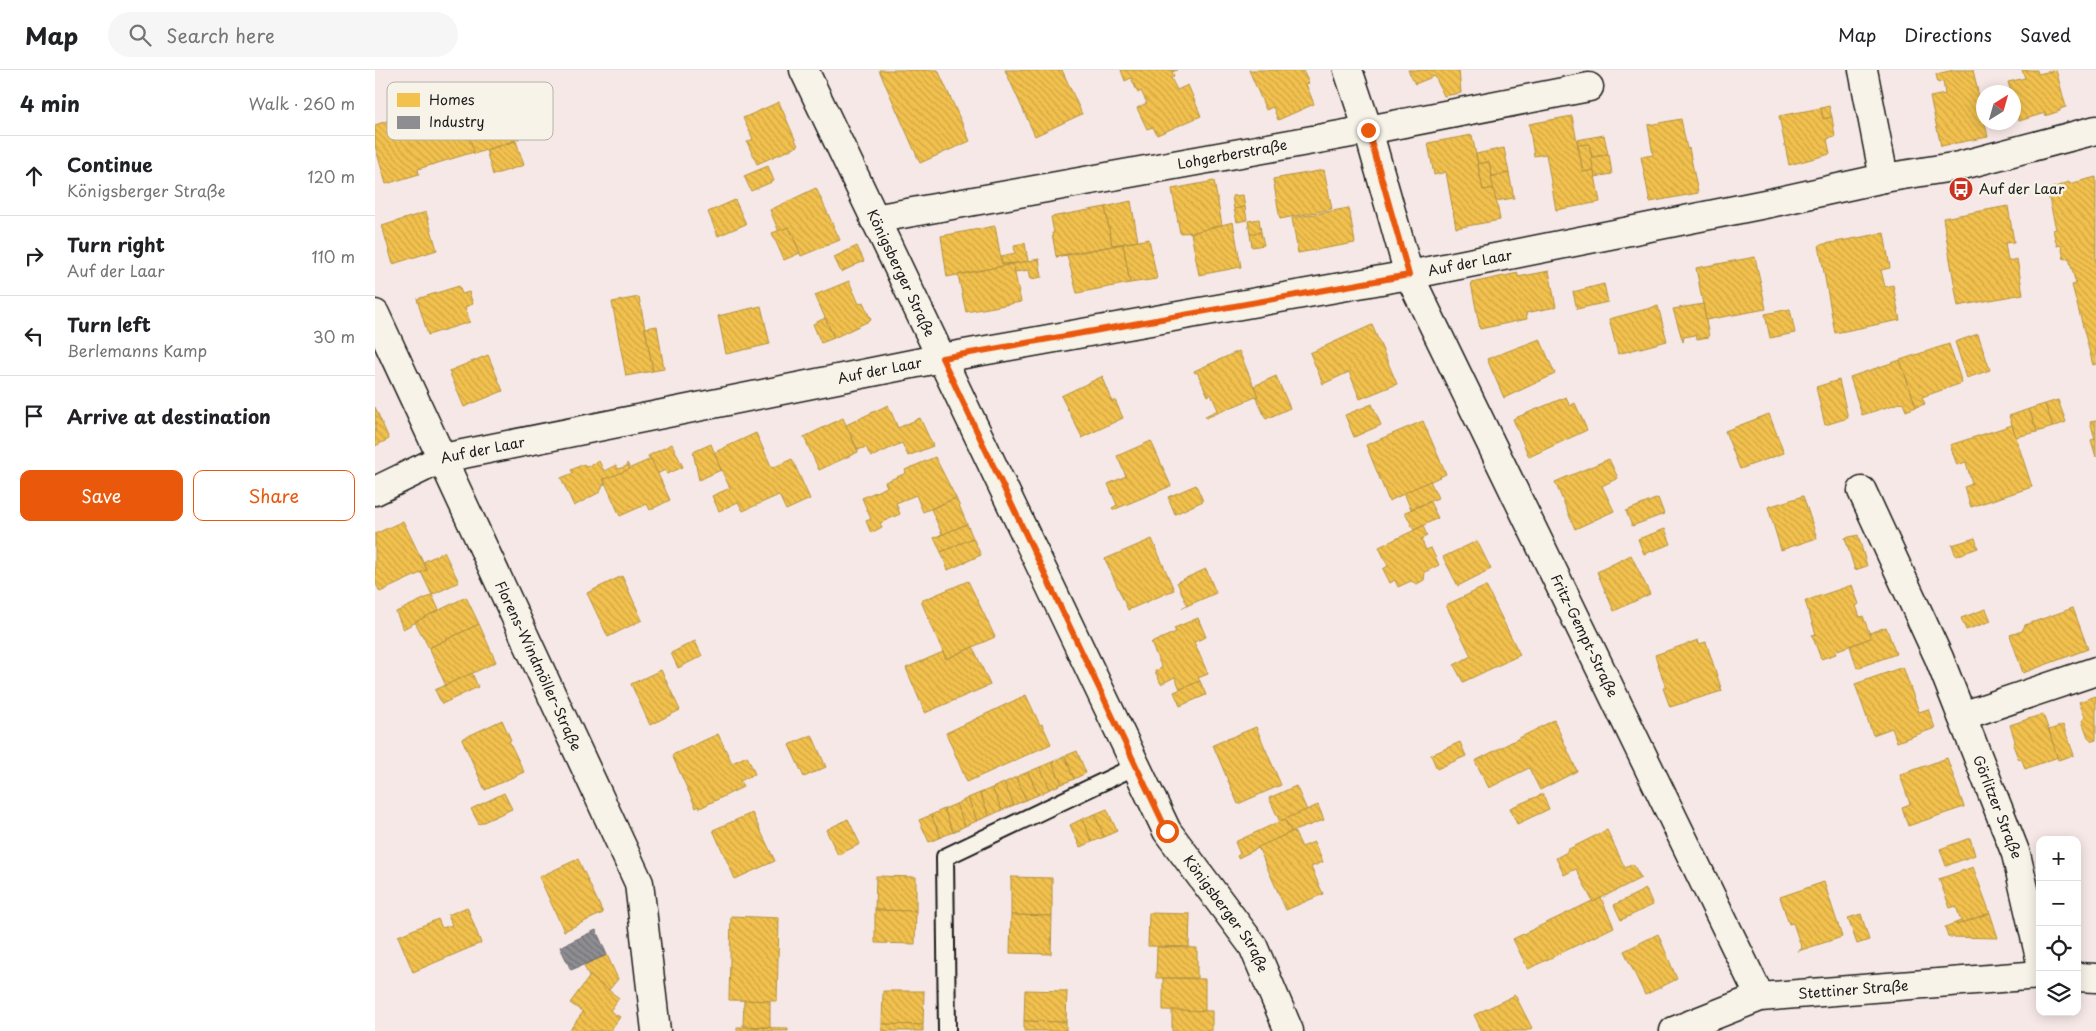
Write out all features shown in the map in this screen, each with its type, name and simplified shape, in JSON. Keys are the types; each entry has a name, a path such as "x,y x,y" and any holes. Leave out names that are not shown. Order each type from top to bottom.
{"street":[{"name":"Königsberger Straße","path":"804,70 1167,831 1253,946 1289,1031"},
{"name":"Fritz-Gempt-Straße","path":"1348,70 1368,130 1409,275 1760,997"},
{"path":"1863,70 1884,178"},
{"name":"Lohgerberstraße","path":"874,219 1368,130 1589,87"},
{"name":"Auf der Laar","path":"375,490 443,458 942,358 1409,275 1770,203 1884,178 1959,166 2096,130"},
{"name":"Florens-Windmöller-Straße","path":"375,314 639,883 656,1031"},
{"name":"Görlitzer Straße","path":"1862,491 1939,658 2016,854 2036,941"},
{"path":"1962,716 2096,671"},
{"name":"Stettiner Straße","path":"1674,1031 1760,997 2036,975"},
{"path":"2081,977 2096,978"}],"lane":[{"path":"947,1031 945,857 1136,766"}],"building: Homes":[{"path":"879,70 938,70 970,141 920,163"},
{"path":"1005,70 1062,70 1082,114 1035,136"},
{"path":"1121,70 1177,70 1172,72 1174,76 1171,78 1177,90 1188,85 1201,116 1157,135 1153,127 1147,129 1137,108 1147,103 1141,91 1138,93 1131,78 1125,81"},
{"path":"1249,70 1303,71 1309,83 1306,84 1314,104 1278,120 1273,107 1266,110"},
{"path":"1408,70 1459,70 1461,93 1444,96 1435,76 1415,84"},
{"path":"1954,70 1973,70 1976,85 1976,130 1986,130 1988,137 1941,146 1930,97 1945,94 1943,81 1938,83 1936,74"},
{"path":"2022,70 2037,70 2038,74 2056,70 2066,107 2045,116 2045,113 2021,120 2021,85 2009,85 2008,82 2025,78"},
{"path":"779,102 798,146 757,164 747,142 753,139 743,118"},
{"path":"1829,106 1832,117 1823,119 1821,108"},
{"path":"1821,108 1823,119 1832,117 1835,137 1827,139 1830,154 1789,165 1779,116"},
{"path":"1572,116 1583,172 1594,170 1600,202 1556,210 1546,154 1534,156 1529,124"},
{"path":"1681,119 1698,193 1650,202 1641,157 1653,155 1648,125"},
{"path":"387,121 387,140 470,140 474,152 418,169 419,174 386,184 375,146 375,125"},
{"path":"1472,135 1483,190 1494,188 1500,220 1456,228 1446,172 1434,175 1428,143"},
{"path":"1604,135 1608,154 1592,157 1589,144 1578,145 1577,140"},
{"path":"470,140 516,140 474,154"},
{"path":"516,141 524,165 493,175 486,150"},
{"path":"1589,144 1594,170 1583,172 1578,145"},
{"path":"1504,148 1509,173 1492,176 1489,162 1478,164 1476,154"},
{"path":"1609,154 1612,174 1595,177 1591,158"},
{"path":"1489,162 1494,188 1483,190 1478,164"},
{"path":"768,166 774,181 751,191 744,176"},
{"path":"1324,170 1332,209 1280,219 1273,179"},
{"path":"1509,173 1514,198 1496,201 1491,177"},
{"path":"2096,177 2096,364 2093,365 2072,285 2076,284 2069,258 2064,259 2061,245 2057,246 2053,230 2056,229 2047,190 2069,182 2069,184"},
{"path":"1214,181 1222,225 1198,232 1180,233 1172,189"},
{"path":"816,188 840,240 801,256 789,227 779,232 770,210"},
{"path":"1243,195 1245,207 1234,209 1232,196"},
{"path":"735,200 746,224 718,236 708,212"},
{"path":"1131,201 1138,241 1112,245 1105,207"},
{"path":"2008,206 2014,242 2005,243 2008,261 2017,259 2023,294 1958,306 1943,218"},
{"path":"1105,207 1112,245 1123,244 1056,256 1051,217"},
{"path":"1245,207 1247,220 1237,222 1234,209"},
{"path":"1349,208 1355,243 1298,253 1292,218"},
{"path":"426,212 437,250 393,264 382,226"},
{"path":"1259,219 1261,232 1250,234 1248,221"},
{"path":"1233,222 1241,267 1199,275 1191,233"},
{"path":"995,226 1002,264 1013,262 1013,264 947,277 941,236"},
{"path":"789,227 800,253 784,260 772,233"},
{"path":"1261,232 1264,245 1252,247 1250,234"},
{"path":"1884,233 1890,268 1881,270 1885,287 1893,285 1900,320 1835,333 1819,245"},
{"path":"1149,239 1157,279 1130,283 1123,244"},
{"path":"1025,243 1028,262 1002,264 1001,256 1015,253 1014,245"},
{"path":"1123,244 1130,283 1077,293 1067,255 1056,257"},
{"path":"857,246 864,261 841,272 834,257"},
{"path":"1755,257 1766,309 1706,320 1696,268"},
{"path":"1039,259 1042,277 1031,279 1029,270 1015,272 1013,264"},
{"path":"1013,264 1021,302 966,312 958,275"},
{"path":"1549,271 1556,307 1526,313 1527,319 1480,329 1471,283 1518,273 1518,277"},
{"path":"849,281 859,304 863,302 871,320 834,338 815,295"},
{"path":"1604,284 1608,302 1577,309 1573,292"},
{"path":"459,286 462,294 469,292 473,304 465,307 470,322 428,335 417,299"},
{"path":"639,297 653,371 626,376 612,302"},
{"path":"1703,304 1709,337 1697,339 1696,335 1684,337 1683,342 1673,309"},
{"path":"761,306 770,344 726,354 718,316"},
{"path":"1658,306 1667,341 1618,354 1609,319"},
{"path":"1790,309 1795,333 1770,338 1765,314"},
{"path":"825,318 834,338 821,343 813,324"},
{"path":"1372,325 1397,384 1360,399 1349,372 1323,384 1310,353"},
{"path":"657,326 664,369 653,371 645,328"},
{"path":"1978,334 1990,370 1967,378 1955,342"},
{"path":"1540,339 1555,374 1504,398 1487,359"},
{"path":"1949,344 1962,383 1922,397 1925,404 1916,407 1900,360"},
{"path":"1239,351 1258,396 1206,418 1205,416 1218,410 1211,394 1208,396 1197,372 1195,373 1194,371"},
{"path":"488,355 503,391 464,407 449,371"},
{"path":"1900,360 1916,407 1906,411 1903,402 1862,415 1850,377"},
{"path":"1103,376 1102,378 1112,402 1115,400 1123,418 1081,438 1061,396"},
{"path":"1276,376 1290,408 1266,419 1256,397 1258,396 1254,386"},
{"path":"1839,380 1848,418 1825,425 1816,387"},
{"path":"1566,397 1570,406 1575,403 1587,430 1529,457 1513,419"},
{"path":"2058,400 2066,422 2053,427 2045,404"},
{"path":"1372,404 1381,425 1354,437 1345,415"},
{"path":"2045,404 2053,427 2037,432 2029,409"},
{"path":"888,405 898,428 920,418 933,446 908,456 902,443 871,457 866,447 858,450 846,425"},
{"path":"375,407 389,439 375,446"},
{"path":"2029,409 2037,432 2016,437 2009,416"},
{"path":"1769,414 1784,453 1740,469 1725,431"},
{"path":"843,418 858,452 819,470 804,437"},
{"path":"2096,420 2096,457 2091,440 2095,439 2090,421"},
{"path":"1423,421 1446,474 1389,501 1366,445"},
{"path":"2012,425 2032,487 1971,507 1964,487 1972,484 1966,462 1957,465 1950,445"},
{"path":"756,433 772,468 792,459 810,499 786,510 779,495 743,511 738,502 719,511 712,496 730,488 713,453"},
{"path":"1151,441 1171,486 1113,510 1112,508 1117,505 1108,484 1126,476 1117,456"},
{"path":"672,444 683,467 667,474 665,470 657,474 648,456"},
{"path":"711,444 721,470 699,480 693,452"},
{"path":"935,457 956,498 923,512 916,495 896,503 900,514 880,523 882,527 871,533 866,521 871,519 862,498 887,487 885,482 906,473 905,470"},
{"path":"651,459 670,500 650,510 647,504 620,516 603,478 605,479"},
{"path":"1609,459 1618,478 1602,486 1614,511 1575,529 1555,482"},
{"path":"599,461 604,471 616,465 618,469 627,466 627,463 630,469 605,479 603,478 605,484 600,492 574,506 561,478 573,473 571,470 584,464 586,467"},
{"path":"1430,481 1438,498 1411,509 1404,493"},
{"path":"1196,485 1203,501 1175,514 1168,497"},
{"path":"1803,496 1817,538 1781,550 1768,507"},
{"path":"956,498 967,524 934,538 942,534 931,509"},
{"path":"1658,498 1664,514 1632,526 1626,511"},
{"path":"1430,502 1438,518 1414,530 1405,512"},
{"path":"403,521 427,570 380,592 375,582 375,534"},
{"path":"967,524 973,538 941,552 934,538"},
{"path":"1423,526 1427,536 1421,539 1426,550 1431,548 1439,565 1425,572 1424,580 1417,584 1411,581 1398,587 1395,580 1390,583 1383,569 1388,566 1379,547"},
{"path":"1665,529 1671,544 1644,554 1638,539"},
{"path":"1858,535 1867,566 1855,570 1845,538"},
{"path":"973,538 981,555 948,570 941,552"},
{"path":"1975,538 1978,548 1956,556 1952,545"},
{"path":"1152,539 1174,590 1128,610 1105,559"},
{"path":"1477,541 1491,569 1458,586 1443,557"},
{"path":"444,552 459,582 432,595 421,572 427,570 423,562"},
{"path":"1631,555 1650,594 1614,611 1597,572"},
{"path":"1206,569 1216,593 1182,608 1187,605 1177,582"},
{"path":"622,576 642,620 608,637 587,593"},
{"path":"968,581 995,637 946,659 921,601"},
{"path":"1852,585 1859,604 1856,606 1860,617 1863,616 1871,638 1835,651 1836,654 1821,659 1812,635 1816,634 1805,601"},
{"path":"1486,586 1520,655 1463,682 1454,665 1471,656 1446,605"},
{"path":"432,595 439,610 403,629 396,612"},
{"path":"466,597 479,624 429,648 415,622"},
{"path":"2073,608 2088,649 2023,673 2010,635 2022,631 2025,625"},
{"path":"1986,609 1991,621 1966,630 1961,618"},
{"path":"1198,618 1206,637 1194,642 1208,674 1198,678 1200,681 1180,689 1175,677 1161,684 1155,671 1162,668 1151,643 1176,632 1174,628"},
{"path":"479,624 496,662 446,686 429,648"},
{"path":"1886,627 1896,654 1857,668 1850,646 1871,638 1869,633"},
{"path":"1698,640 1699,644 1706,642 1722,691 1670,707 1655,655"},
{"path":"695,641 702,656 678,668 671,653"},
{"path":"973,647 990,685 925,713 906,668 943,652 946,659"},
{"path":"1903,667 1919,712 1928,709 1935,728 1897,742 1892,728 1873,735 1855,684"},
{"path":"661,670 680,710 650,725 631,684"},
{"path":"472,673 478,687 442,704 435,690"},
{"path":"1200,681 1206,695 1180,706 1174,692"},
{"path":"1026,695 1051,744 967,782 946,733"},
{"path":"2096,696 2096,740 2092,741 2088,737 2082,721 2085,717 2079,702"},
{"path":"2043,714 2058,757 2025,769 2013,745 2015,741 2010,725"},
{"path":"502,720 511,740 509,741 524,772 485,790 462,739"},
{"path":"1554,720 1577,771 1540,790 1529,768 1489,788 1475,761"},
{"path":"2063,725 2074,755 2058,760 2049,730"},
{"path":"1256,727 1281,785 1238,804 1213,745"},
{"path":"718,734 732,763 747,756 755,774 740,781 743,787 700,808 699,806 696,808 672,755"},
{"path":"812,735 826,767 804,777 789,745"},
{"path":"1460,742 1466,756 1437,769 1431,755"},
{"path":"1077,751 1086,773 1074,779 1065,756"},
{"path":"1065,756 1074,779 1062,784 1052,762"},
{"path":"1947,758 1964,807 1908,826 1902,807 1910,804 1900,775"},
{"path":"1052,762 1062,784 1050,789 1040,767"},
{"path":"1040,767 1050,789 1038,795 1028,772"},
{"path":"1028,772 1038,795 1026,800 1016,777"},
{"path":"1016,777 1026,800 1014,805 1004,783"},
{"path":"1004,783 1014,805 1002,810 992,788"},
{"path":"1296,786 1307,810 1280,822 1269,798"},
{"path":"992,788 1002,810 989,816 980,793"},
{"path":"504,793 512,809 479,824 471,809"},
{"path":"980,793 989,816 977,821 968,798"},
{"path":"1543,794 1549,809 1517,824 1510,808"},
{"path":"968,798 977,821 965,826 956,804"},
{"path":"956,804 965,826 953,832 944,809"},
{"path":"1318,805 1324,820 1291,832 1285,819"},
{"path":"944,809 953,832 941,837 931,815"},
{"path":"1107,809 1117,831 1104,837 1095,814"},
{"path":"752,813 775,861 735,879 713,830"},
{"path":"1095,814 1104,837 1092,842 1082,819"},
{"path":"931,815 941,837 929,842 919,820"},
{"path":"848,819 860,844 838,855 826,830"},
{"path":"1082,819 1092,842 1080,847 1070,825"},
{"path":"1285,819 1291,832 1238,858 1237,856 1240,854 1235,842"},
{"path":"1607,830 1625,868 1633,864 1641,878 1593,902 1576,869 1564,875 1556,858 1567,852 1567,850"},
{"path":"1294,831 1302,847 1314,842 1323,862 1311,867 1323,894 1286,910 1258,847"},
{"path":"1970,838 1975,855 1946,866 1940,849"},
{"path":"578,859 603,913 564,931 539,877"},
{"path":"1973,867 1990,913 1956,925 1955,923 1961,921 1956,906 1950,908 1939,879"},
{"path":"876,876 916,877 916,911 875,910"},
{"path":"1011,877 1052,878 1052,916 1011,915"},
{"path":"1824,882 1842,937 1798,951 1802,949 1793,923 1789,924 1780,897"},
{"path":"1646,889 1653,905 1621,920 1614,905"},
{"path":"1601,898 1614,927 1528,969 1513,939"},
{"path":"467,907 481,943 413,972 398,936 438,919 442,928 452,925 448,915"},
{"path":"875,910 916,911 915,944 875,943"},
{"path":"1149,913 1190,914 1189,947 1148,946"},
{"path":"1990,913 1998,938 1948,937 1945,927"},
{"path":"1861,914 1869,940 1857,944 1848,918"},
{"path":"1011,915 1052,916 1051,954 1010,953"},
{"path":"731,916 779,918 777,1001 729,1000"},
{"path":"1658,934 1677,979 1645,995 1624,951"},
{"path":"1157,947 1197,948 1197,978 1156,978"},
{"path":"607,955 618,979 609,990 589,977 584,965"},
{"path":"590,976 619,998 610,1011 620,1017 610,1031 569,1031 583,1012 570,1003"},
{"path":"1163,978 1205,979 1205,1011 1163,1010"},
{"path":"1025,990 1067,991 1066,1022 1024,1021"},
{"path":"883,991 924,991 923,1025 882,1024"},
{"path":"1515,995 1532,1028 1526,1031 1482,1031 1474,1015"},
{"path":"744,1000 770,1001 770,1027 743,1026"},
{"path":"1172,1010 1212,1011 1212,1031 1172,1031"},
{"path":"1024,1021 1066,1022 1066,1031 1024,1031"},
{"path":"882,1024 923,1025 923,1031 882,1031"},
{"path":"737,1027 788,1028 788,1031 737,1031"}],"building: Industry":[{"path":"596,930 607,955 571,970 560,947"}],"place":[{"name":"Auf der Laar","path":"1961,189"}],"route":[{"path":"1167,831 942,358 1409,275 1368,130"}]}
